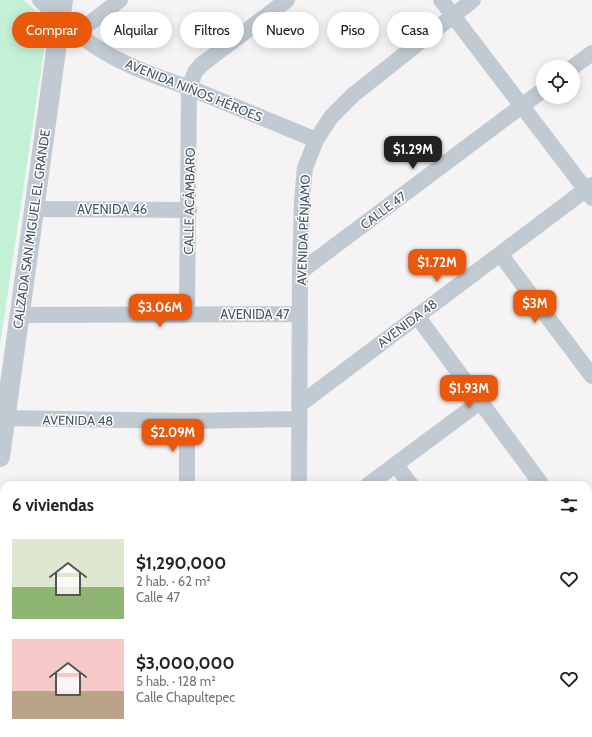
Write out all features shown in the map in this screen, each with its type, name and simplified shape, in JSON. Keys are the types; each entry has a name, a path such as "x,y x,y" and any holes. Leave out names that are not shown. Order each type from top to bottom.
{"street":[{"name":"AVENIDA NIÑOS HÉROES","path":"40,0 53,12"},
{"name":"CALZADA SAN MIGUEL EL GRANDE","path":"61,12 62,0"},
{"path":"92,21 120,0"},
{"path":"189,88 195,72 201,65 287,0"},
{"path":"442,0 522,106 590,190"},
{"name":"AVENIDA PÉNJAMO","path":"299,481 300,272 302,200 305,168 316,140 331,117 353,95 473,0"},
{"name":"AVENIDA NIÑOS HÉROES","path":"92,44 100,50 146,73 189,88 316,140"},
{"name":"CALZADA SAN MIGUEL EL GRANDE","path":"0,457 3,418 56,48"},
{"path":"580,62 592,53"},
{"name":"CALLE ACÁMBARO","path":"187,314 189,88"},
{"name":"CALLE 47","path":"300,272 536,95"},
{"name":"AVENIDA 48","path":"3,418 187,421 299,412 417,316 500,254 590,190"},
{"name":"AVENIDA 46","path":"34,209 189,210"},
{"path":"500,254 592,376"},
{"name":"AVENIDA 47","path":"19,314 300,314"},
{"path":"417,316 539,481"},
{"path":"374,481 481,401"},
{"path":"186,481 187,421"},
{"path":"396,465 408,481"}],"green space":[{"path":"0,0 24,0 37,12 12,12 12,48 44,48 0,345"}]}
